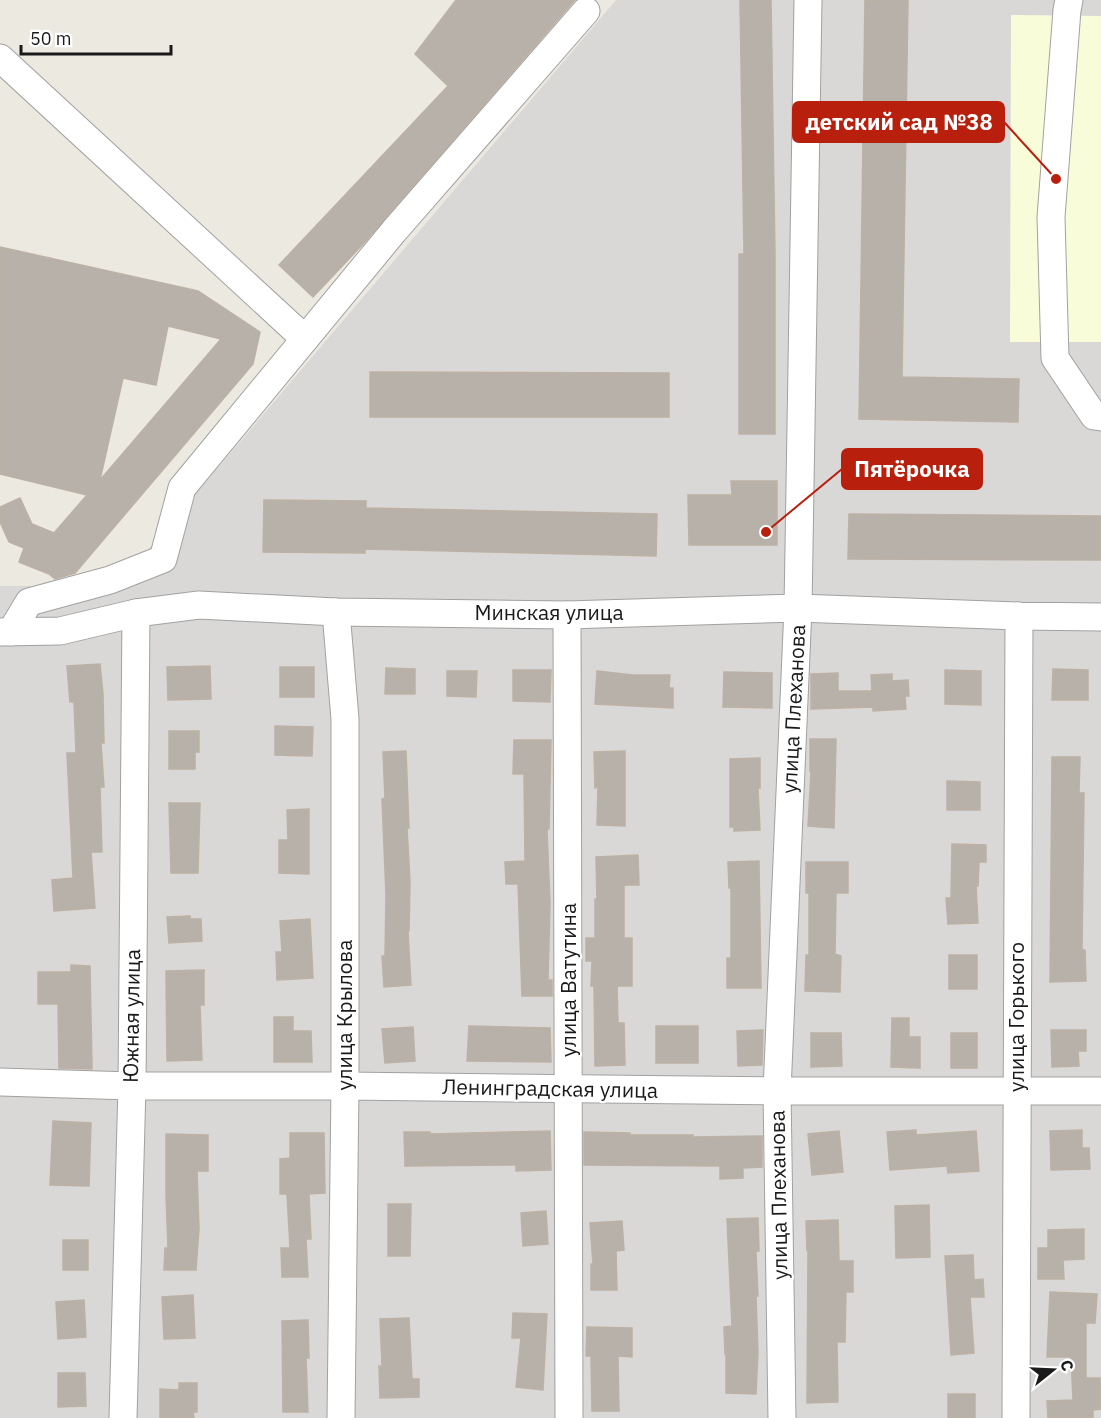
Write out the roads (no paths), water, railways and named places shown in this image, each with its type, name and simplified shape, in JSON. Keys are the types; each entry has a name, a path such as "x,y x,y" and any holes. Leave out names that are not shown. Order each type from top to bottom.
{"street":[{"name":"улица Плеханова","path":"782,1418 777,1092 798,608 808,0"},
{"path":"1069,0 1066,10 1051,217 1055,358 1094,416 1101,417"},
{"path":"5,632 29,602 110,580 163,559 182,488 394,231 586,11"},
{"path":"0,58 305,339"},
{"name":"Минская улица","path":"5,632 60,631 136,613 199,605 336,612 567,615 798,608 1019,616 1101,616"},
{"name":"улица Крылова","path":"336,612 345,719 345,1086 341,1418"},
{"name":"Южная улица","path":"123,1418 132,1086 136,613"},
{"name":"улица Ватутина","path":"567,615 569,1418"},
{"name":"улица Горького","path":"1016,1418 1019,616"},
{"name":"Ленинградская улица","path":"0,1082 132,1086 345,1086 777,1092 1101,1092"}],"place":[{"name":"детский сад №38","path":"1056,179"},
{"name":"Пятёрочка","path":"766,532"}]}
